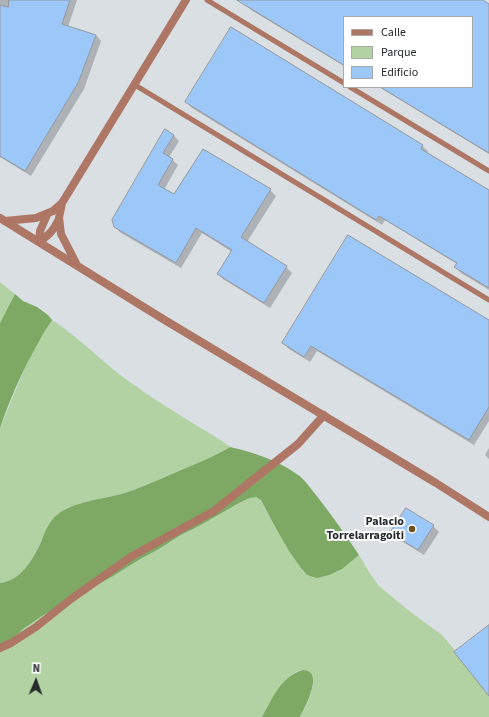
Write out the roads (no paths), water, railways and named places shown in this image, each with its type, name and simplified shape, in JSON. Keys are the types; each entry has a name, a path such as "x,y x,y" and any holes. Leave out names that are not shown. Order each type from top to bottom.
{"street":[{"path":"39,242 50,234 54,228 59,218 62,204 186,0"},
{"path":"3,219 36,218 53,211 62,204"},
{"path":"39,242 40,231 47,214"},
{"path":"59,218 62,234 77,265"},
{"path":"3,219 170,323 324,415 489,517"},
{"path":"0,648 11,643 36,627 71,599 132,556 214,511 298,444 324,415"}],"lane":[{"path":"207,0 343,82"},
{"path":"135,85 489,300"},
{"path":"352,88 489,171"}],"place":[{"name":"Palacio Torrelarragoiti","path":"412,529"}]}
